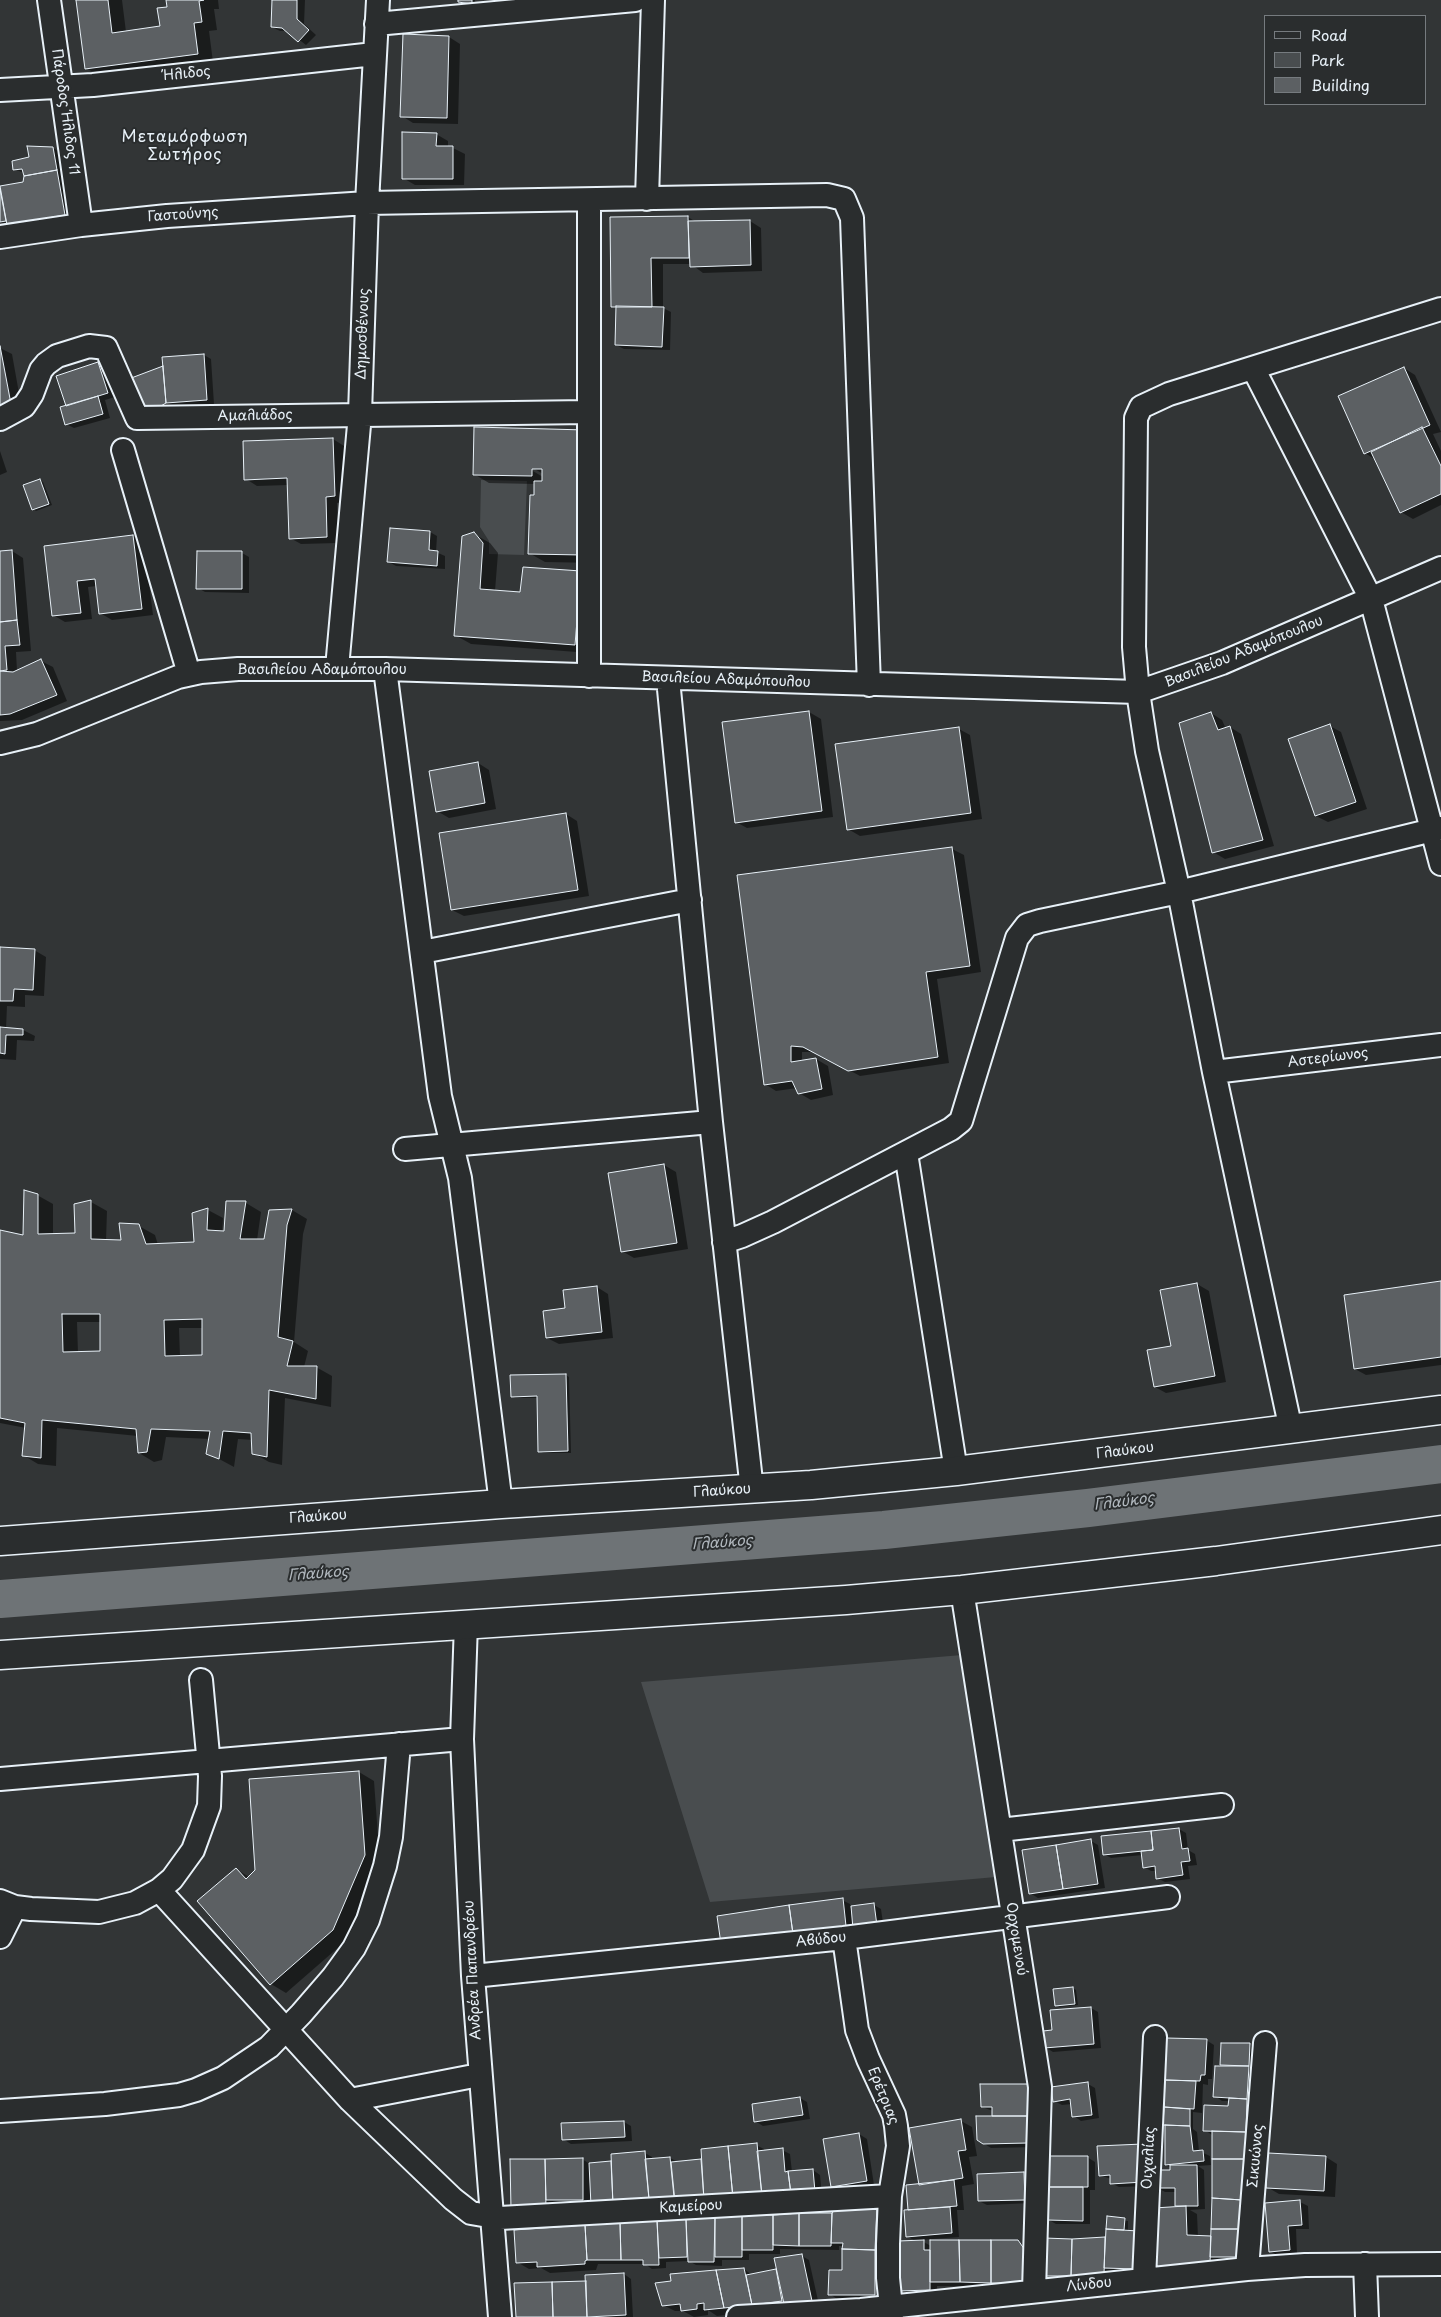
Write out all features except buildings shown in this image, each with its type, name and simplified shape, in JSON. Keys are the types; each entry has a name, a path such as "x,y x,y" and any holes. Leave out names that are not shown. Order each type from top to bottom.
{"main road":[{"name":"Γλαύκου","path":"0,1541 501,1504 752,1490 956,1471 1441,1410"},
{"path":"0,1655 466,1623 827,1601 962,1590 1216,1561 1441,1530"}],"street":[{"name":"Πάροδος Ήλιδος 11","path":"49,0 81,225"},
{"name":"Δημοσθένους","path":"337,668 360,414 367,203 378,0"},
{"path":"376,24 635,0"},
{"path":"647,199 653,0"},
{"name":"Ήλιδος","path":"0,90 62,87 374,54"},
{"name":"Γαστούνης","path":"0,237 81,225 185,214 367,203 827,195 844,199 849,206 852,218 869,685"},
{"path":"589,200 589,676"},
{"path":"1291,1430 1214,1072 1179,892 1147,750 1138,692 1134,628 1135,433 1138,411 1141,406 1169,394 1441,309"},
{"name":"Αμαλιάδος","path":"0,419 24,406 32,394 38,377 46,364 57,356 88,346 106,348 137,418 588,412"},
{"path":"1253,368 1371,599 1437,829 1441,864"},
{"path":"123,450 189,674"},
{"name":"Βασιλείου Αδαμόπουλου","path":"0,743 37,734 189,674 238,669 385,669 1138,692 1222,663 1441,568"},
{"path":"385,669 440,1096 454,1145 460,1178 501,1504"},
{"path":"668,679 710,1122 752,1490"},
{"path":"724,1242 754,1232 951,1129 963,1118 1017,938 1022,929 1035,922 1179,892 1437,829"},
{"path":"422,952 690,900"},
{"name":"Αστερίωνος","path":"1214,1072 1441,1046"},
{"path":"405,1150 710,1122"},
{"path":"906,1152 956,1471"},
{"name":"Ορχομενού","path":"962,1590 1040,2087 1034,2291"},
{"name":"Ανδρέα Παπανδρέου","path":"466,1623 462,1739 472,1976 500,2317"},
{"path":"0,1937 8,1904 59,1912 99,1912 123,1908 159,1890 182,1867 199,1836 209,1806 209,1760 201,1680"},
{"path":"0,1779 462,1739"},
{"path":"0,2111 104,2104 166,2097 196,2090 237,2070 269,2047 286,2031 345,1961 368,1920 385,1866 391,1837 399,1744"},
{"path":"1000,1830 1222,1805"},
{"path":"159,1890 350,2100 462,2207 472,2213 492,2218"},
{"name":"Αβύδου","path":"472,1976 844,1938 1168,1897"},
{"name":"Ερέτριας","path":"844,1938 857,2030 896,2126 898,2146 890,2196 888,2244 891,2312"},
{"name":"Οιχαλίας","path":"1144,2279 1155,2037"},
{"name":"Σικυώνος","path":"1246,2269 1265,2043"},
{"path":"350,2100 479,2075"},
{"name":"Καμείρου","path":"492,2218 890,2196"},
{"path":"1365,2264 1368,2317"},
{"name":"Λίνδου","path":"738,2317 891,2312 1034,2291 1246,2269 1365,2264 1441,2264"}],"green space":[{"path":"481,480 527,481 524,555 489,554 489,541 480,527"},
{"path":"962,1655 996,1877 710,1902 641,1682"}],"waterway":[{"name":"Γλαύκος","path":"0,1599 884,1530 1088,1508 1441,1464"}],"district":[{"name":"Μεταμόρφωση Σωτήρος","path":"185,147"}]}
